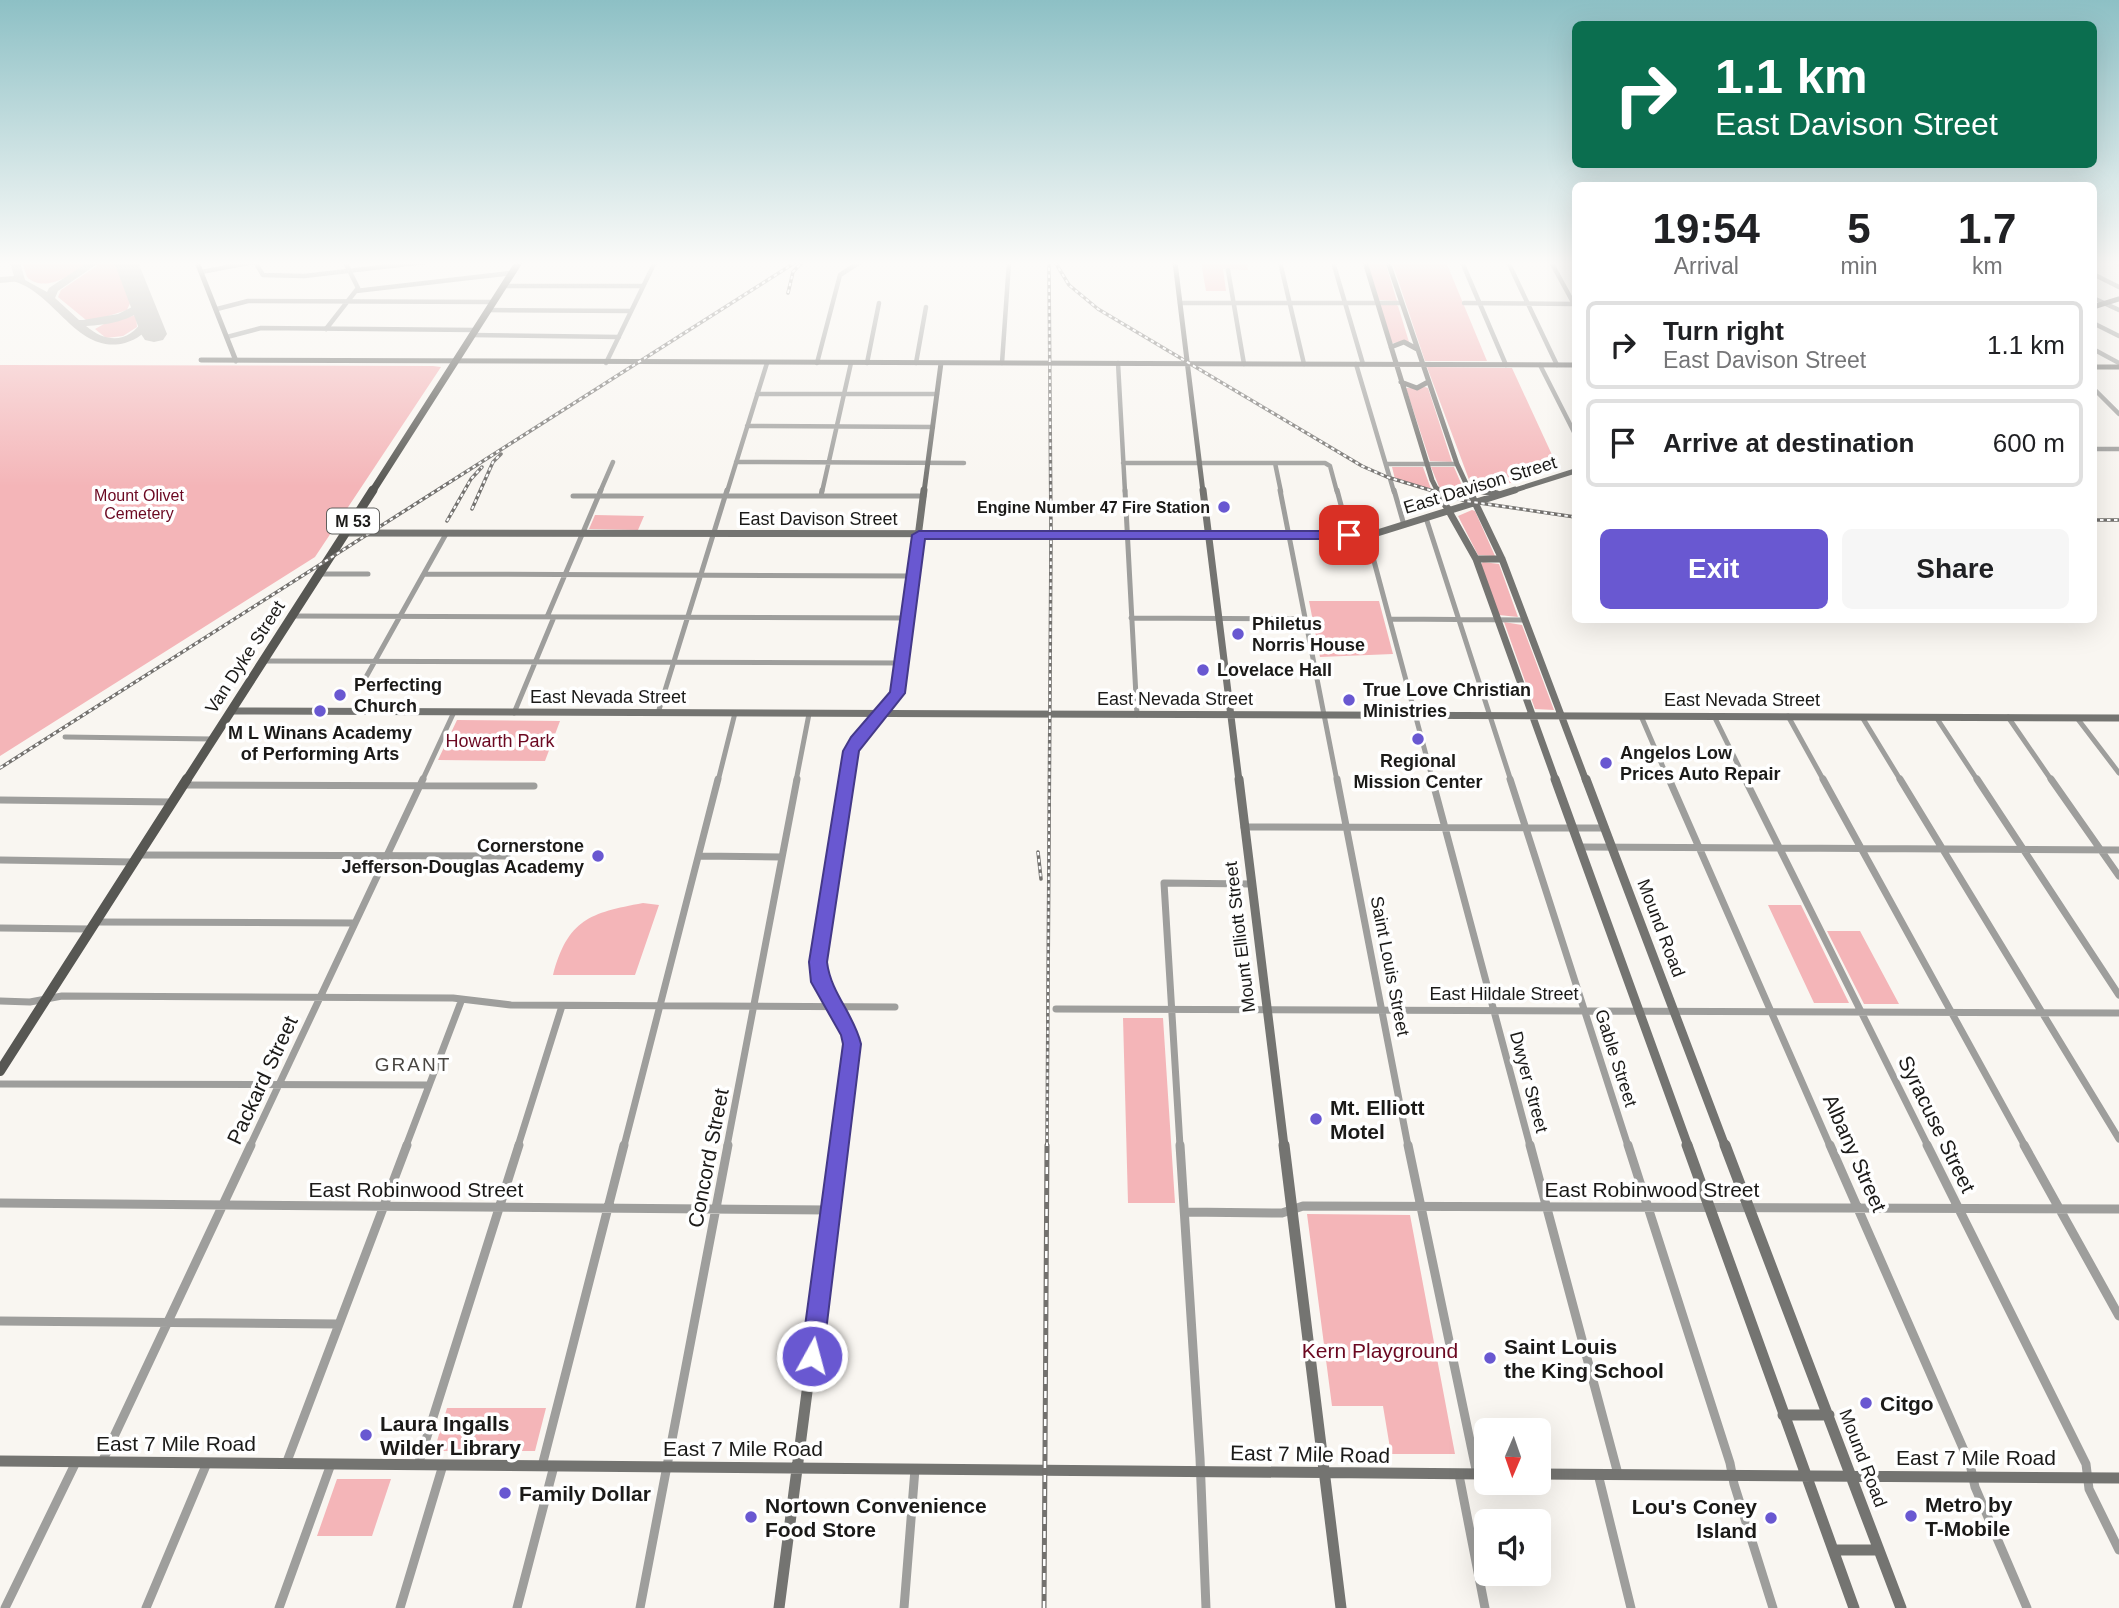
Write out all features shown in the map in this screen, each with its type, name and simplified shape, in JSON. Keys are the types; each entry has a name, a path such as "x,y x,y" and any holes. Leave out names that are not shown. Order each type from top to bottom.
{"main road":[{"name":"Van Dyke Street","path":"0,1071 470,337"}],"street":[{"path":"228,337 233,360"},
{"path":"607,363 619,337"},
{"path":"817,363 824,337"},
{"path":"867,363 872,337"},
{"path":"916,363 921,337"},
{"path":"1002,363 1004,337"},
{"name":"Mount Elliott Street","path":"1184,337 1341,1608"},
{"path":"1240,337 1244,364"},
{"path":"1297,337 1304,364"},
{"path":"1353,337 1404,525"},
{"path":"1388,337 1437,492 1476,559 1499,620 1854,1608"},
{"name":"Mound Road","path":"1413,337 1466,487 1502,559 1901,1608"},
{"path":"1495,337 1506,365"},
{"path":"1543,337 1557,365"},
{"path":"1391,347 1405,342 1417,349"},
{"path":"2097,351 2119,365"},
{"path":"201,360 1572,365"},
{"path":"658,713 767,363"},
{"path":"821,496 851,363"},
{"path":"779,1608 852,1044 850,1034 820,982 818,962 850,759 856,741 898,693 941,363"},
{"path":"1118,363 1137,715"},
{"path":"1540,365 1572,428"},
{"path":"2097,367 2119,365"},
{"path":"1401,383 1417,388 1428,382"},
{"path":"2097,392 2119,414"},
{"path":"757,394 937,394"},
{"path":"747,426 933,427"},
{"path":"2097,449 2119,449"},
{"path":"547,617 613,462"},
{"path":"736,462 964,463"},
{"path":"1123,463 1325,463 1331,468 1349,535"},
{"name":"Saint Louis Street","path":"1275,463 1420,1206 1474,1443"},
{"path":"1386,464 1458,464"},
{"name":"East Davison Street","path":"345,533 1367,535 1475,504 1572,472"},
{"path":"1466,487 1500,495"},
{"path":"573,496 924,496"},
{"name":"Gable Street","path":"1426,518 1773,1608"},
{"path":"360,686 446,534"},
{"name":"Dwyer Street","path":"1367,535 1618,1474"},
{"path":"1476,559 1502,559"},
{"path":"319,574 369,574"},
{"path":"424,574 913,576"},
{"path":"292,616 908,618"},
{"path":"514,713 554,617"},
{"path":"1131,618 1305,619"},
{"path":"1390,619 1525,620"},
{"path":"263,661 902,663"},
{"name":"East Nevada Street","path":"231,710 2119,718"},
{"name":"Packard Street","path":"102,1462 454,712"},
{"path":"517,1608 609,1208 735,713"},
{"name":"Concord Street","path":"640,1608 809,714"},
{"name":"Albany Street","path":"1641,716 1857,1207 2026,1605"},
{"name":"Syracuse Street","path":"1714,716 2086,1464 2089,1489 2119,1550"},
{"path":"1788,716 2119,1315"},
{"path":"1862,717 2119,1139"},
{"path":"1936,717 2119,995"},
{"path":"2008,718 2119,876"},
{"path":"2077,718 2119,773"},
{"path":"65,737 212,739"},
{"path":"183,785 534,786"},
{"path":"0,800 173,802"},
{"path":"1244,827 1605,828"},
{"path":"1580,847 2119,850"},
{"path":"0,860 507,856"},
{"path":"699,856 782,857"},
{"path":"1206,1608 1164,883 1252,884"},
{"path":"0,928 355,923"},
{"path":"0,1001 46,1000 62,996 320,997 462,999 511,1005 562,1006 895,1007"},
{"path":"286,1464 462,999"},
{"path":"418,1465 562,1006"},
{"name":"East Hildale Street","path":"1056,1009 2119,1013"},
{"path":"0,1084 429,1085"},
{"name":"East Robinwood Street","path":"0,1203 831,1210"},
{"name":"East Robinwood Street","path":"1185,1212 1282,1213 1303,1206 2119,1209"},
{"path":"0,1321 339,1324"},
{"path":"1783,1415 1829,1415"},
{"name":"East 7 Mile Road","path":"0,1461 1474,1474"},
{"path":"5,1608 76,1462"},
{"path":"146,1608 207,1463"},
{"path":"279,1608 331,1464"},
{"path":"400,1608 443,1465"},
{"path":"904,1608 915,1469"},
{"name":"East 7 Mile Road","path":"1551,1474 2119,1478"},
{"path":"1598,1474 1631,1608"},
{"path":"1459,1475 1485,1608"},
{"path":"1833,1550 1880,1550"}],"green space":[{"path":"1389,337 1407,337 1409,342 1391,343"},
{"path":"1417,337 1477,337 1487,361 1425,361"},
{"name":"Mount Olivet Cemetery","path":"0,365 441,367 315,557 0,756"},
{"path":"1427,367 1512,368 1559,470 1488,489 1471,485"},
{"path":"1406,388 1428,388 1452,462 1430,461"},
{"path":"1392,467 1423,467 1431,489 1395,479"},
{"path":"1431,467 1454,467 1467,497 1440,489"},
{"path":"1475,511 1495,556 1478,555 1458,516"},
{"path":"595,515 644,516 638,530 589,529"},
{"path":"1481,564 1499,564 1518,617 1499,615"},
{"path":"1309,601 1379,601 1393,654 1320,657"},
{"path":"1504,622 1522,625 1554,710 1535,709"},
{"name":"Howarth Park","path":"457,720 560,721 545,761 438,760"},
{"path":"643,903 659,905 635,975 553,975 566,942 584,922 595,915"},
{"path":"1768,905 1801,905 1849,1003 1814,1003"},
{"path":"1827,931 1860,931 1899,1004 1864,1004"},
{"path":"1123,1018 1163,1018 1175,1203 1128,1203"},
{"name":"Kern Playground","path":"1307,1214 1410,1215 1455,1454 1391,1454 1383,1406 1332,1406"},
{"path":"447,1408 546,1408 535,1451 434,1451"},
{"path":"337,1479 391,1479 372,1536 317,1536"}],"taxiway":[{"path":"93,337 110,342 130,337"}],"railway":[{"path":"0,768 678,337"},
{"path":"1047,1146 1050,337"},
{"path":"1145,337 1362,466 1387,477 1466,501 1572,517"},
{"path":"472,509 493,462 501,454"},
{"path":"447,521 471,479 482,467"},
{"path":"2097,520 2119,520"},
{"path":"1038,852 1041,879"},
{"path":"1044,1608 1047,1145"}],"place":[{"name":"Engine Number 47 Fire Station","path":"1224,507"},
{"name":"Philetus Norris House","path":"1238,634"},
{"name":"Lovelace Hall","path":"1203,670"},
{"name":"Perfecting Church","path":"340,695"},
{"name":"True Love Christian Ministries","path":"1349,700"},
{"name":"M L Winans Academy of Performing Arts","path":"320,711"},
{"name":"Regional Mission Center","path":"1418,739"},
{"name":"Angelos Low Prices Auto Repair","path":"1606,763"},
{"name":"Cornerstone Jefferson-Douglas Academy","path":"598,856"},
{"name":"Mt. Elliott Motel","path":"1316,1119"},
{"name":"Saint Louis the King School","path":"1490,1358"},
{"name":"Citgo","path":"1866,1403"},
{"name":"Laura Ingalls Wilder Library","path":"366,1435"},
{"name":"Family Dollar","path":"505,1493"},
{"name":"Metro by T-Mobile","path":"1911,1516"},
{"name":"Nortown Convenience Food Store","path":"751,1517"},
{"name":"Lou's Coney Island","path":"1771,1518"}],"district":[{"name":"GRANT","path":"413,1064"}],"route":[{"path":"812,1356 852,1044 850,1034 820,982 818,962 851,751 856,741 898,693 919,535 1349,535"}]}
